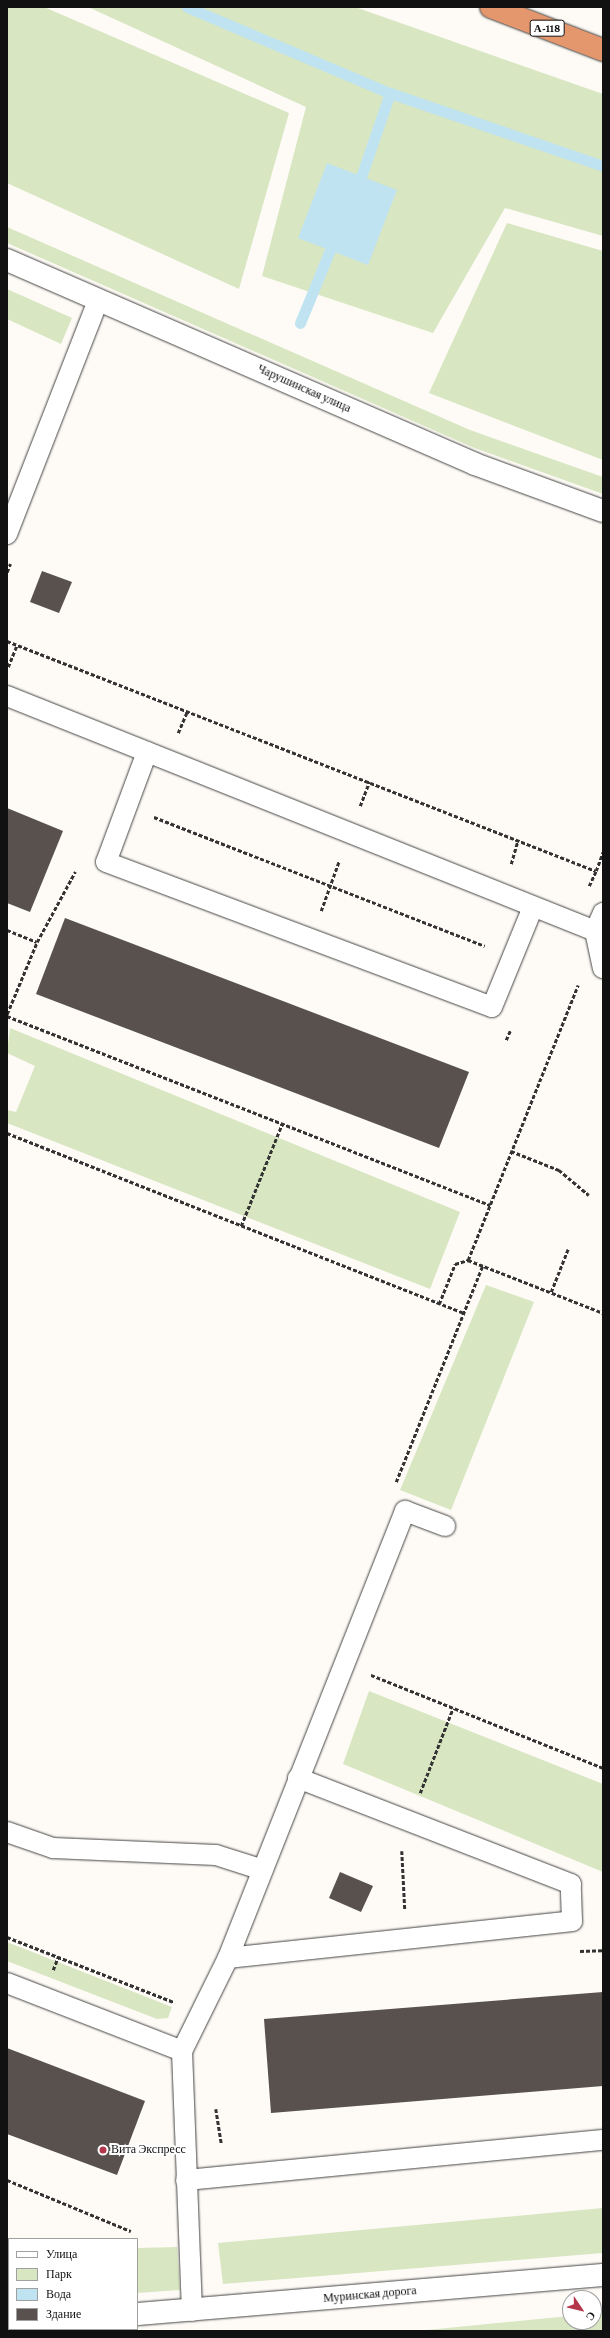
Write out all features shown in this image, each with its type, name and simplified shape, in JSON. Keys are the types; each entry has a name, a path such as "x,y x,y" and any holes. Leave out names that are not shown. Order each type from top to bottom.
{"highway":[{"name":"А-118","path":"491,7 603,50"}],"street":[{"name":"Чарушинская улица","path":"7,260 98,301 475,464 603,511"},
{"name":"Муринская дорога","path":"138,2314 192,2311 603,2275"}],"lane":[{"path":"7,534 98,301"},
{"path":"7,696 533,907 599,922 603,968"},
{"path":"147,752 106,862 492,1007 533,907"},
{"path":"192,2311 182,2051 228,1958 405,1511 445,1526"},
{"path":"228,1958 572,1921 571,1884 298,1778"},
{"path":"7,1832 53,1848 216,1855 263,1870"},
{"path":"7,1982 182,2051"},
{"path":"186,2180 603,2140"}],"path":[{"path":"7,641 596,871 603,852"},
{"path":"7,670 17,645"},
{"path":"310,939 369,782"},
{"path":"127,806 513,956"},
{"path":"75,872 37,942 7,1015 490,1205"},
{"path":"7,930 37,942"},
{"path":"468,1260 578,985 584,987"},
{"path":"241,1226 282,1124"},
{"path":"7,1133 464,1313"},
{"path":"511,1151 559,1170 589,1195"},
{"path":"551,1292 568,1249"},
{"path":"439,1304 455,1264 468,1260 603,1312"},
{"path":"344,1664 603,1768"},
{"path":"7,1937 180,2004"},
{"path":"572,1952 603,1950"},
{"path":"216,2107 219,2145 227,2144"},
{"path":"7,2180 131,2231"}],"green space":[{"path":"7,7 44,7 289,113 239,289 7,183"},
{"path":"88,7 355,7 603,94 603,236 505,208 433,333 262,276 306,107"},
{"path":"507,223 603,251 603,460 429,393"},
{"path":"7,227 470,430 603,477 603,494 472,447 7,243"},
{"path":"7,289 72,318 61,344 7,319"},
{"path":"10,1028 460,1212 430,1289 7,1123 7,1110 16,1112 35,1066 7,1053"},
{"path":"486,1285 534,1302 451,1510 400,1490"},
{"path":"369,1691 603,1784 603,1872 343,1764"},
{"path":"7,1942 172,2007 168,2018 157,2019 7,1961"},
{"path":"603,2208 603,2253 223,2284 218,2243"},
{"path":"177,2247 180,2290 138,2293 138,2248"},
{"path":"602,2312 603,2331 427,2330 562,2317 562,2330 602,2330"}],"water":[{"path":"327,163 397,190 368,265 298,238"}],"building":[{"path":"42,571 72,582 59,613 30,602"},
{"path":"7,808 63,831 30,912 7,903"},
{"path":"65,918 469,1072 439,1148 36,994"},
{"path":"340,1872 373,1886 361,1912 329,1898"},
{"path":"603,1992 603,2086 271,2113 264,2019"},
{"path":"7,2048 145,2101 117,2175 7,2134"}],"waterway":[{"path":"187,7 390,93 603,166"},
{"path":"361,177 390,93"},
{"path":"300,323 330,250"}],"place":[{"name":"Вита Экспресс","path":"103,2150"}]}
